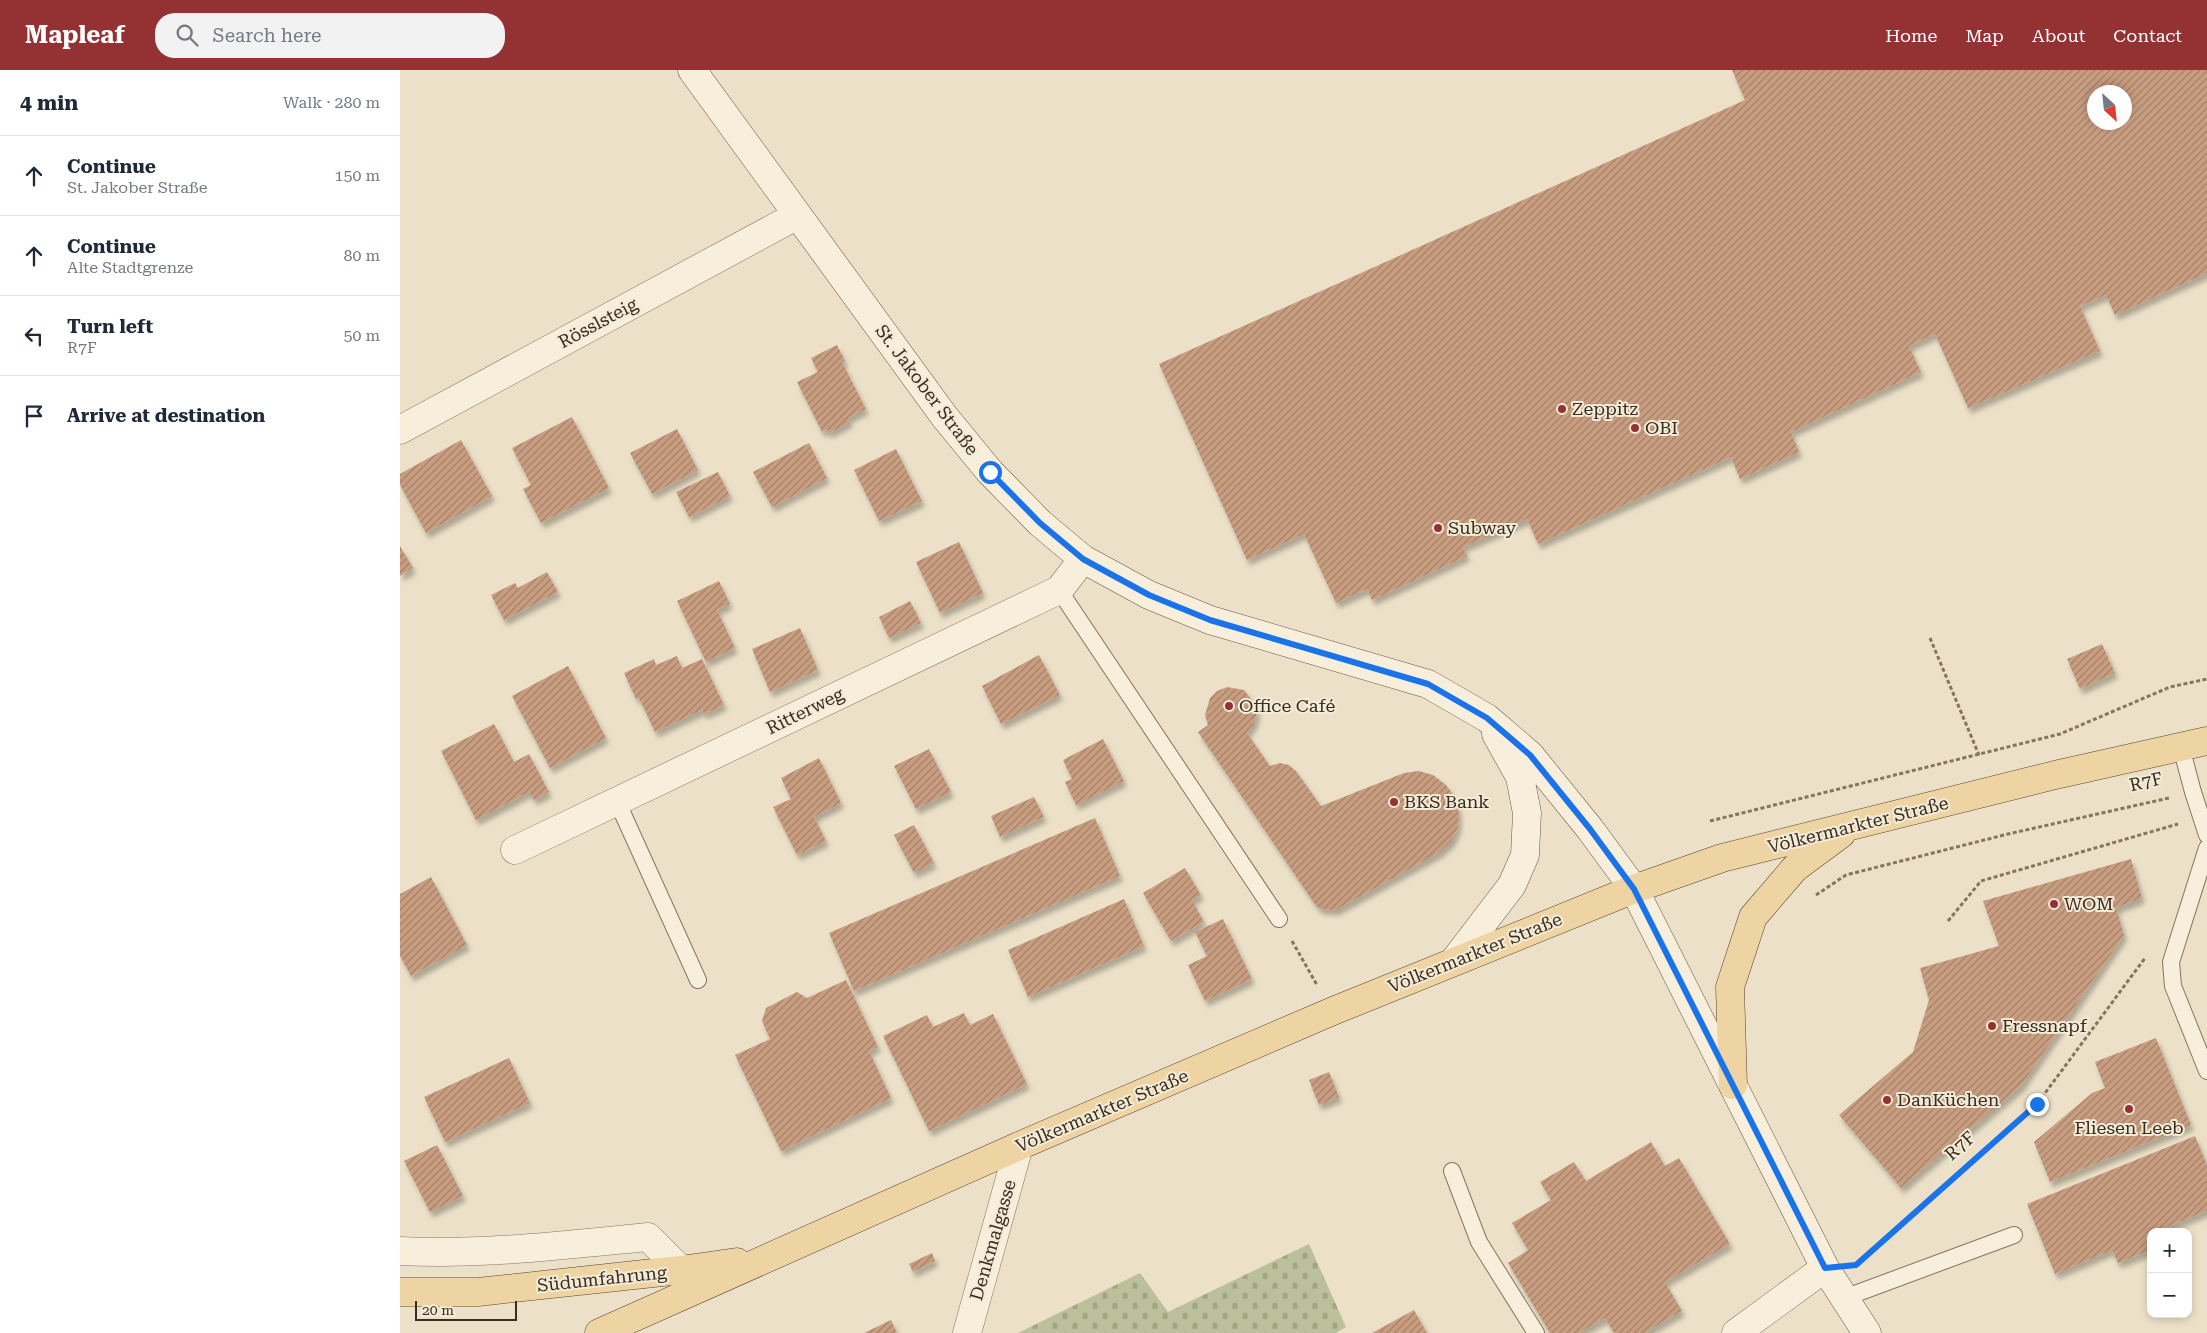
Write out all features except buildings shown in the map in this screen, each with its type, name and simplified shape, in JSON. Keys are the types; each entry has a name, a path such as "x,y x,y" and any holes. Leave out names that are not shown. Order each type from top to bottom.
{"main road":[{"name":"Völkermarkter Straße","path":"600,1333 1019,1146 1454,961 1634,889 1722,858 2055,775 2207,741"},
{"path":"1733,1085 1730,986 1753,917 1795,868 1850,827"},
{"name":"Südumfahrung","path":"400,1292 478,1292 681,1270 773,1256"}],"street":[{"name":"St. Jakober Straße","path":"692,70 796,216 944,416 990,472 1040,523 1083,559 1149,595 1210,620 1428,684 1487,718 1530,755 1590,829 1634,889 1825,1268 1867,1333"},
{"name":"Rösslsteig","path":"400,430 796,216"},
{"name":"Ritterweg","path":"515,850 1059,590 1083,559"},
{"path":"1454,961 1512,885 1526,855 1527,813 1520,777 1487,718"},
{"name":"Denkmalgasse","path":"967,1333 1019,1146"},
{"path":"400,1251 424,1252 532,1248 648,1237 681,1270"},
{"path":"1736,1333 1825,1268"}],"lane":[{"path":"1059,590 1279,919"},
{"path":"2181,747 2207,835"},
{"path":"617,801 698,980"},
{"path":"2207,848 2171,962 2173,986 2207,1071"},
{"path":"1452,1171 1479,1242 1536,1333"},
{"path":"1844,1298 2014,1235"}],"path":[{"path":"1930,638 1979,755"},
{"path":"1710,821 2060,734 2170,688 2207,679"},
{"name":"R7F","path":"1813,897 1846,875 2008,834 2193,792"},
{"path":"1948,922 1981,881 2201,817"},
{"path":"1279,919 1333,1012"},
{"name":"R7F","path":"1825,1268 1856,1265 2037,1104 2146,956"}],"green space":[{"path":"1309,1244 1346,1327 1336,1333 1018,1333 1140,1273 1168,1312"}],"place":[{"name":"Zeppitz","path":"1562,409"},
{"name":"OBI","path":"1635,428"},
{"name":"Subway","path":"1438,528"},
{"name":"Office Café","path":"1229,706"},
{"name":"BKS Bank","path":"1394,802"},
{"name":"WOM","path":"2054,904"},
{"name":"Fressnapf","path":"1992,1026"},
{"name":"DanKüchen","path":"1887,1100"},
{"name":"Fliesen Leeb","path":"2129,1109"}],"route":[{"path":"990,472 1040,523 1083,559 1149,595 1210,620 1428,684 1487,718 1530,755 1590,829 1634,889 1825,1268 1856,1265 2037,1104"}]}
